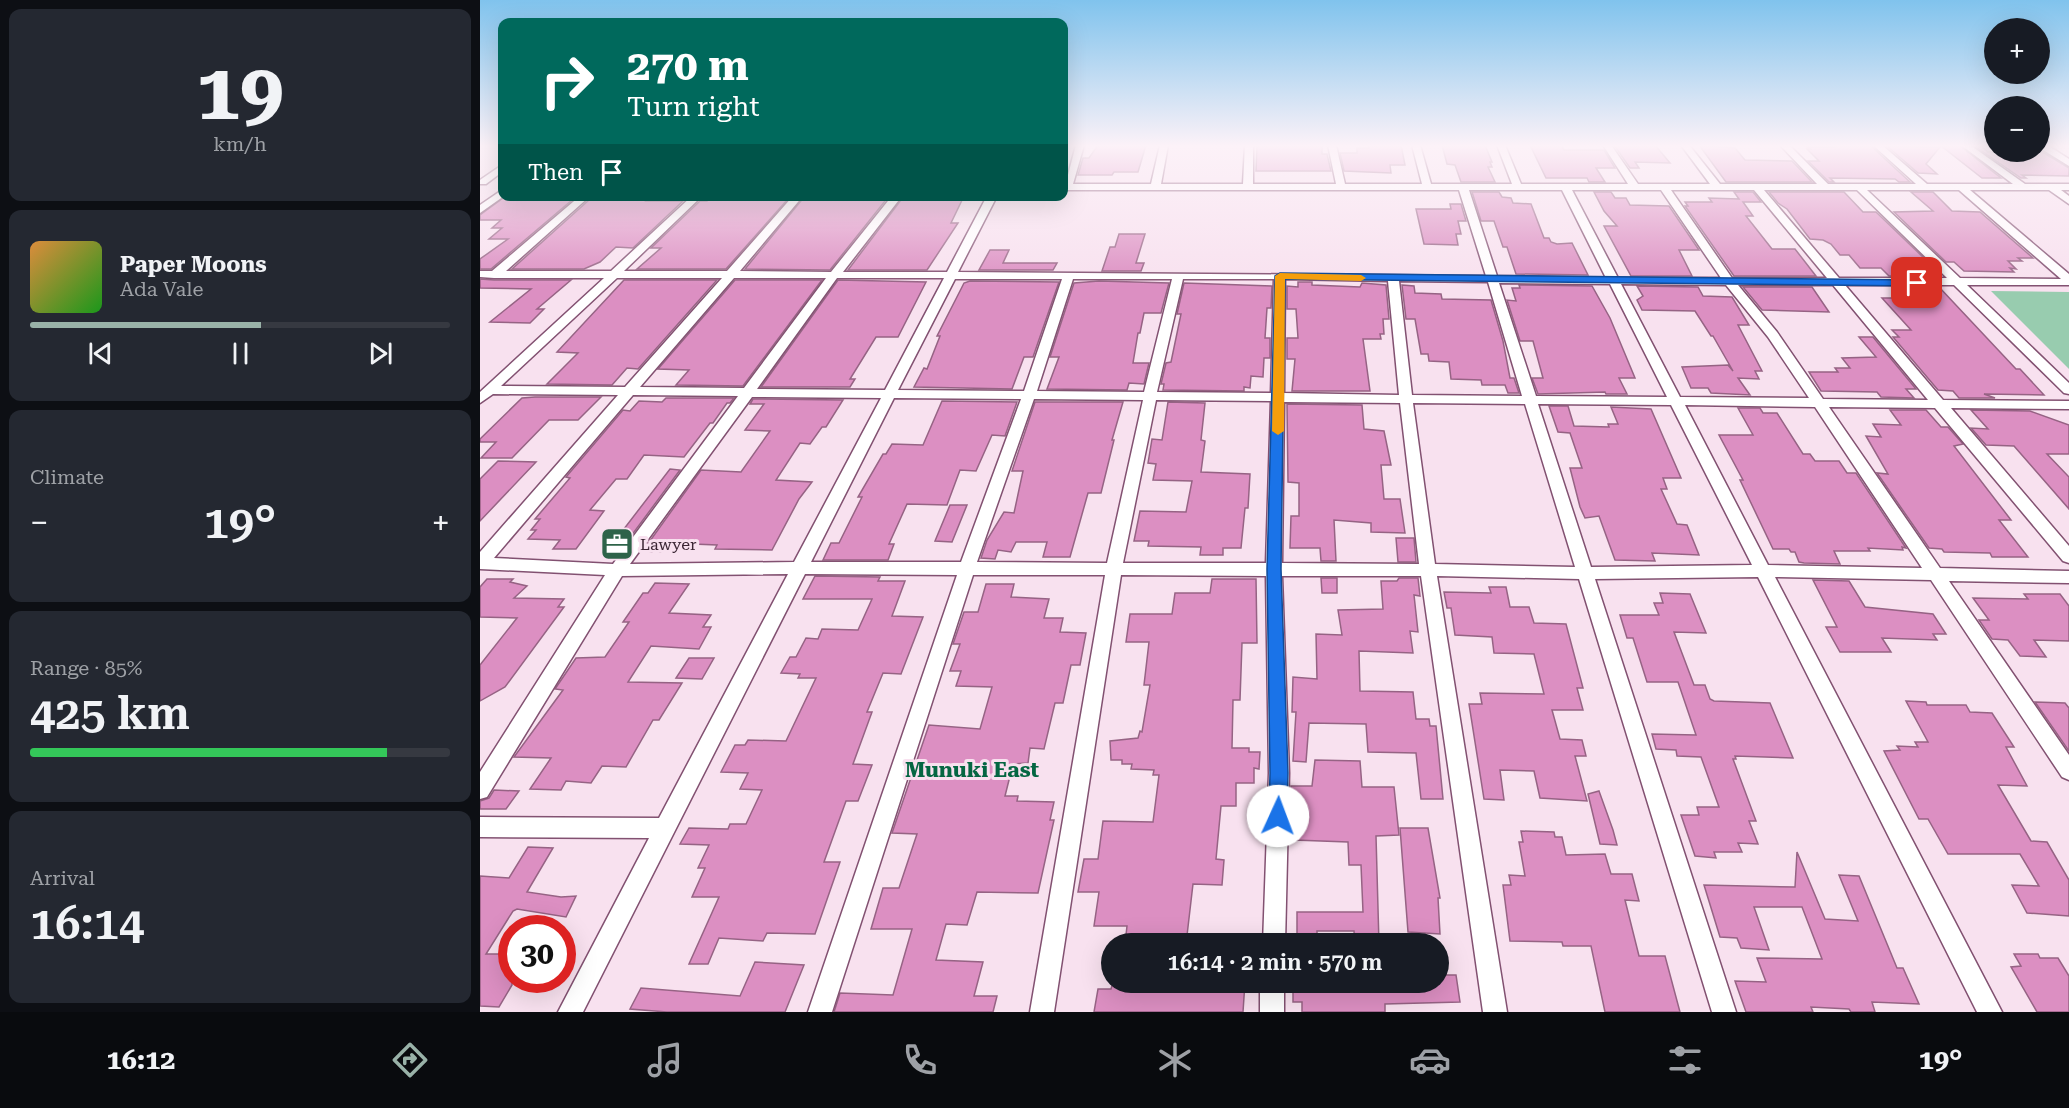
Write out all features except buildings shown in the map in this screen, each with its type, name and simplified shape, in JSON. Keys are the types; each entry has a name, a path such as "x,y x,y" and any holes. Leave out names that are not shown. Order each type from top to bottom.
{"street":[{"path":"1464,192 1724,1012"},
{"path":"1568,192 1990,1012"},
{"path":"1668,192 1729,281 1773,335 2069,771"},
{"path":"1761,192 2069,557"},
{"path":"1864,192 2069,390"},
{"path":"1966,192 2069,281"},
{"path":"480,210 498,195"},
{"path":"494,274 580,201"},
{"path":"485,394 617,274 693,201"},
{"path":"480,563 796,201"},
{"path":"480,790 618,570 834,276 894,201"},
{"path":"570,1012 989,201"},
{"path":"480,274 1280,276 1493,280 1958,283 2069,281"},
{"path":"1042,1012 1114,569 1178,276"},
{"path":"1274,933 1279,773 1274,569 1280,276"},
{"path":"820,1012 967,568 1029,395 1068,277"},
{"path":"1393,278 1404,399 1495,1012"},
{"path":"485,394 629,391 2069,405"},
{"path":"480,563 618,570 967,568 1584,573 1762,571 2069,577"},
{"path":"480,827 665,828"},
{"path":"1272,993 1272,1012"}],"green space":[{"path":"1991,291 2069,292 2069,369"}],"slow traffic":[{"path":"1278,431 1280,276 1361,278"}],"place":[{"name":"Lawyer","path":"617,544"}],"district":[{"name":"Munuki East","path":"972,770"}],"route":[{"path":"1278,816 1274,569 1280,276 1917,283"}]}
